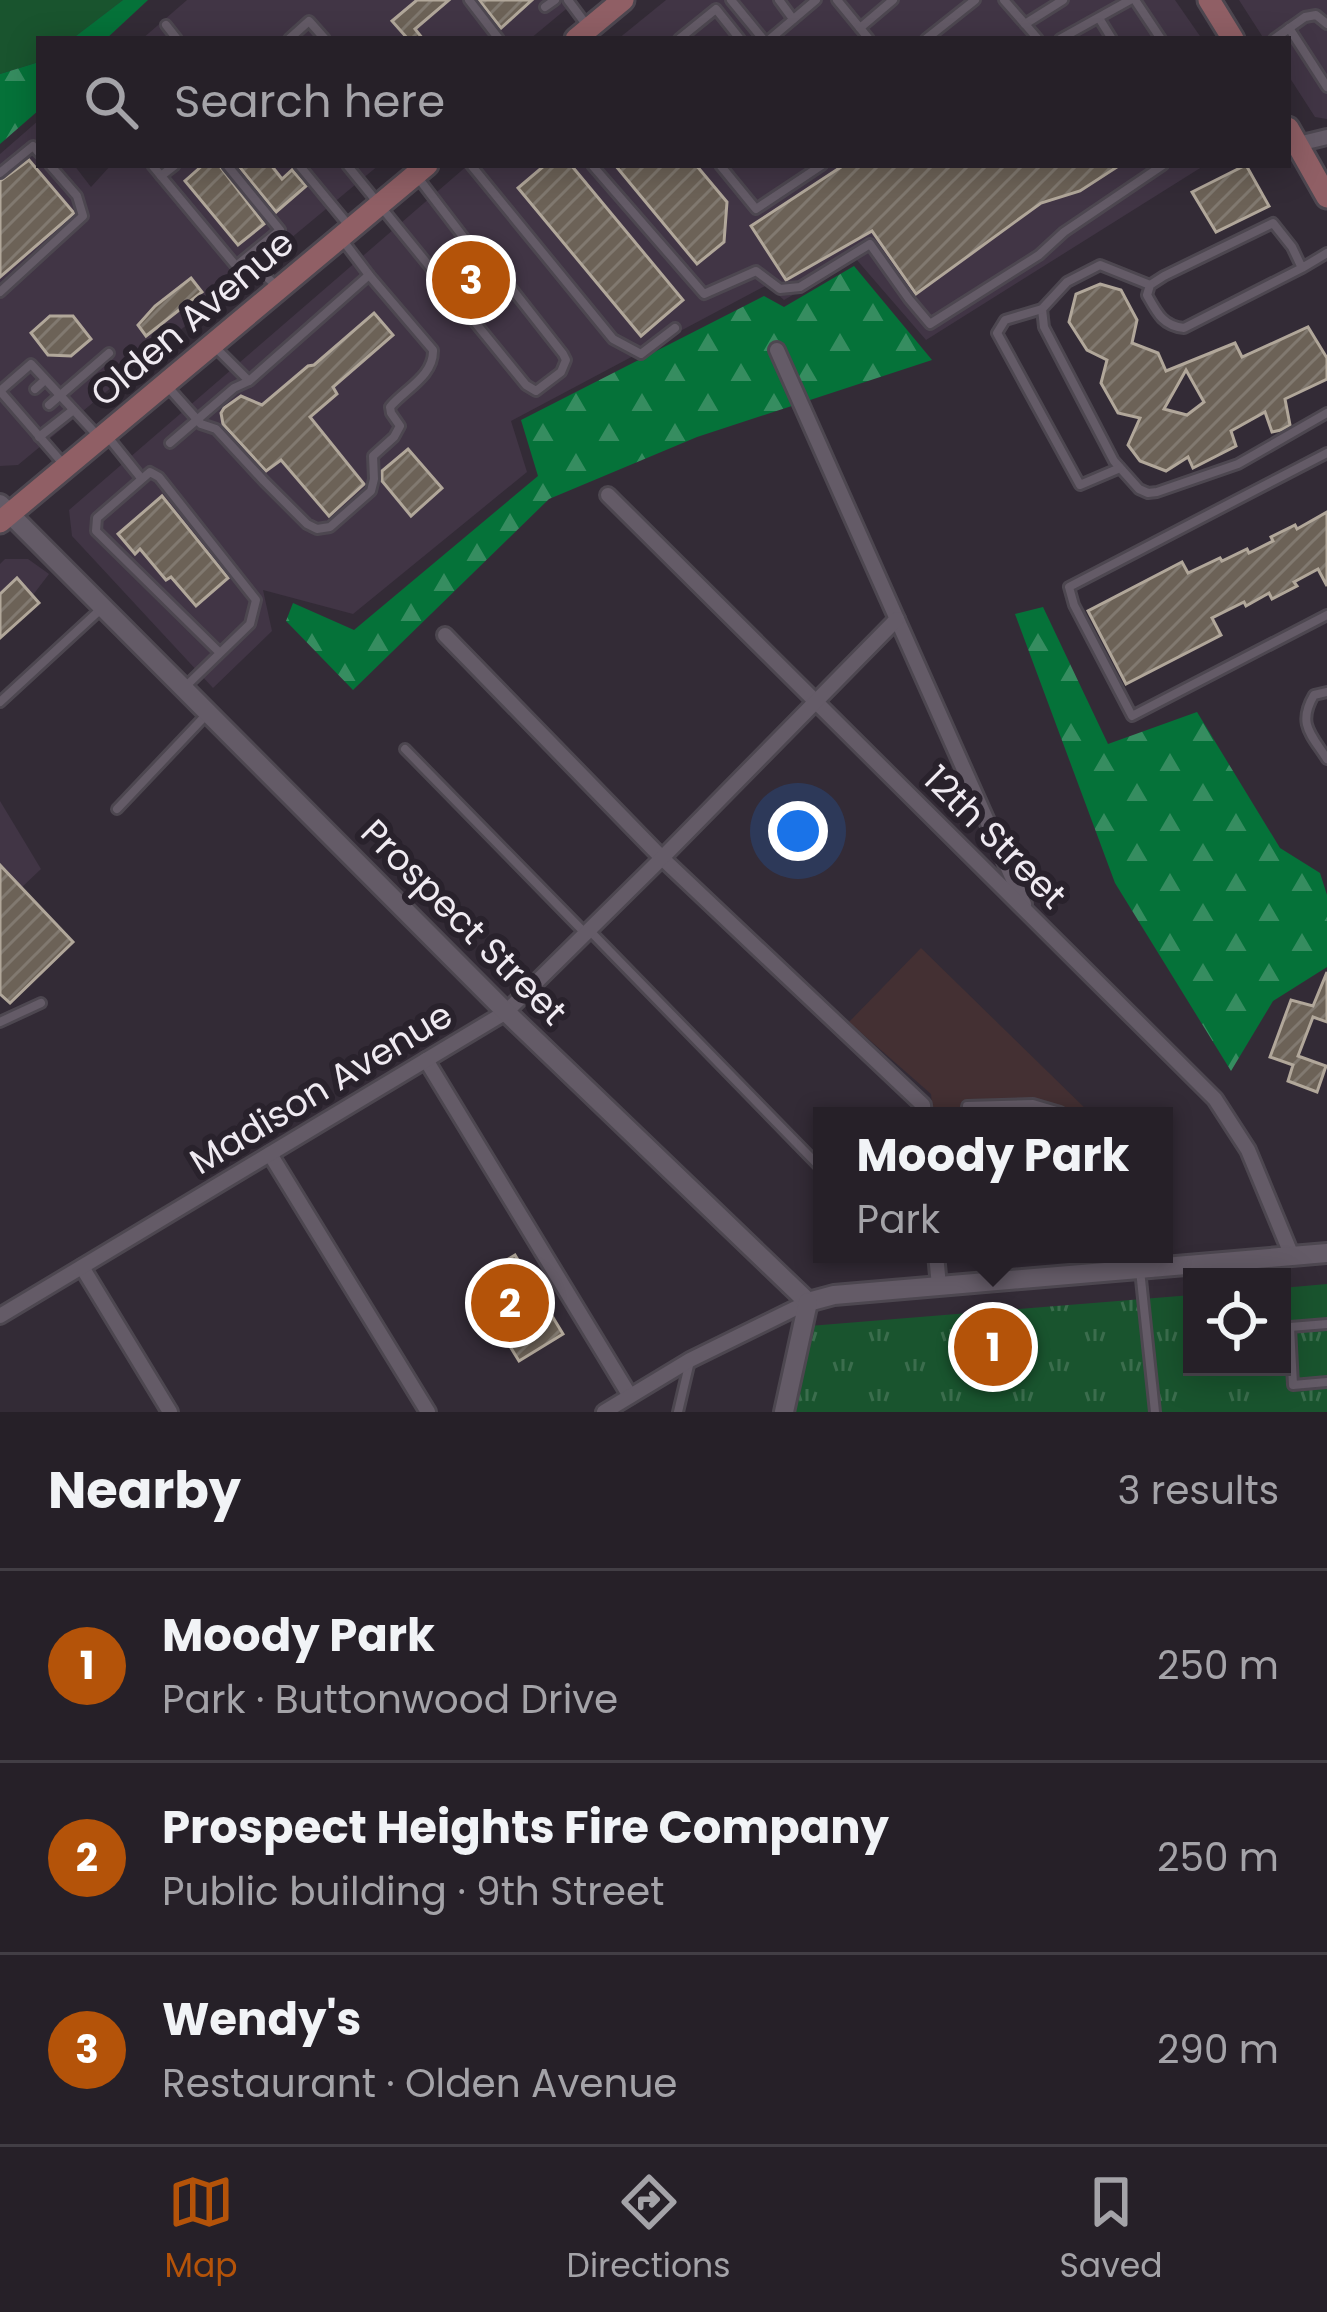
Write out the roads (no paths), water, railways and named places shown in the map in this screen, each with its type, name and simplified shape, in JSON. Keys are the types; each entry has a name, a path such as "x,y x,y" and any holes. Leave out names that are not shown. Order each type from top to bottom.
{"main road":[{"path":"583,33 622,0"},
{"path":"1209,0 1232,36"},
{"path":"1293,136 1327,197"},
{"name":"Olden Avenue","path":"3,513 67,467 421,170"}],"street":[{"path":"1293,136 1327,137"},
{"path":"777,350 1028,912"},
{"name":"12th Street","path":"608,495 1215,1100 1248,1150 1292,1256"},
{"name":"Prospect Street","path":"3,513 103,607 506,1012 808,1302"},
{"name":"Madison Avenue","path":"0,1316 506,1012 897,619"},
{"path":"446,634 662,858 923,1107"},
{"path":"426,1060 630,1396"},
{"path":"270,1154 428,1412"},
{"path":"1173,1258 1327,1253"},
{"path":"937,1263 939,1286"},
{"path":"604,1412 690,1360 808,1302 834,1295 1140,1269 1154,1263"},
{"path":"82,1267 170,1412"},
{"path":"784,1412 808,1302"}],"lane":[{"path":"469,0 497,36"},
{"path":"545,7 555,0"},
{"path":"568,0 583,33"},
{"path":"731,0 763,36"},
{"path":"778,0 794,19"},
{"path":"770,36 817,0"},
{"path":"837,0 866,36"},
{"path":"860,28 893,0"},
{"path":"930,36 975,0"},
{"path":"1004,0 1035,36"},
{"path":"1025,24 1063,0"},
{"path":"1066,36 1132,0 1159,36"},
{"path":"683,36 716,9 738,36"},
{"path":"1278,36 1305,17 1316,15 1327,24"},
{"path":"1099,18 1110,36"},
{"path":"292,36 309,21 322,36"},
{"path":"166,25 175,36"},
{"path":"1289,28 1327,87"},
{"path":"0,173 33,146 36,150"},
{"path":"0,292 83,216 77,196 53,168"},
{"path":"154,168 236,266 262,273 279,288"},
{"path":"161,176 171,168"},
{"path":"228,168 280,230 236,266"},
{"path":"165,384 201,424 216,429 317,529 330,527 371,491 373,456 400,426 390,407 429,370 433,350 369,275 346,232 300,168"},
{"path":"350,168 526,385 536,391 561,372 566,360 563,354 512,289 484,264 421,170"},
{"path":"473,168 613,339 641,354 675,328"},
{"path":"595,168 704,294 756,271 780,289 800,287 870,244 930,324 1039,255 1064,232 1159,168"},
{"path":"722,168 756,209 817,168"},
{"path":"1302,268 1274,224 1150,286 1147,295 1168,324 1184,328 1302,268 1327,254"},
{"path":"1120,468 1080,485 997,333 1006,320 1042,309 1067,282 1100,265 1150,286"},
{"path":"170,443 369,275"},
{"path":"1042,309 1044,327 1092,422 1120,468 1148,493 1238,464 1327,413"},
{"path":"212,344 249,381"},
{"path":"50,405 109,353"},
{"path":"67,467 0,391 31,364 141,478"},
{"path":"35,389 45,380"},
{"path":"39,437 72,411"},
{"path":"1327,453 1069,587 1132,716 1327,615"},
{"path":"184,688 250,624 256,600 159,477 150,472 97,518 96,531 220,653"},
{"path":"0,702 103,607"},
{"path":"1327,692 1314,695 1305,713 1306,724 1327,759"},
{"path":"117,809 208,713"},
{"path":"405,749 813,1159"},
{"path":"0,1022 41,1003"},
{"path":"967,1107 1043,1107"},
{"path":"1140,1269 1155,1412"},
{"path":"1327,1324 1290,1327 1294,1385 1327,1382"},
{"path":"678,1412 690,1360"}],"place":[{"name":"Wendy's","path":"471,280"},
{"name":"Prospect Heights Fire Company","path":"510,1303"},
{"name":"Moody Park","path":"993,1347"}]}
